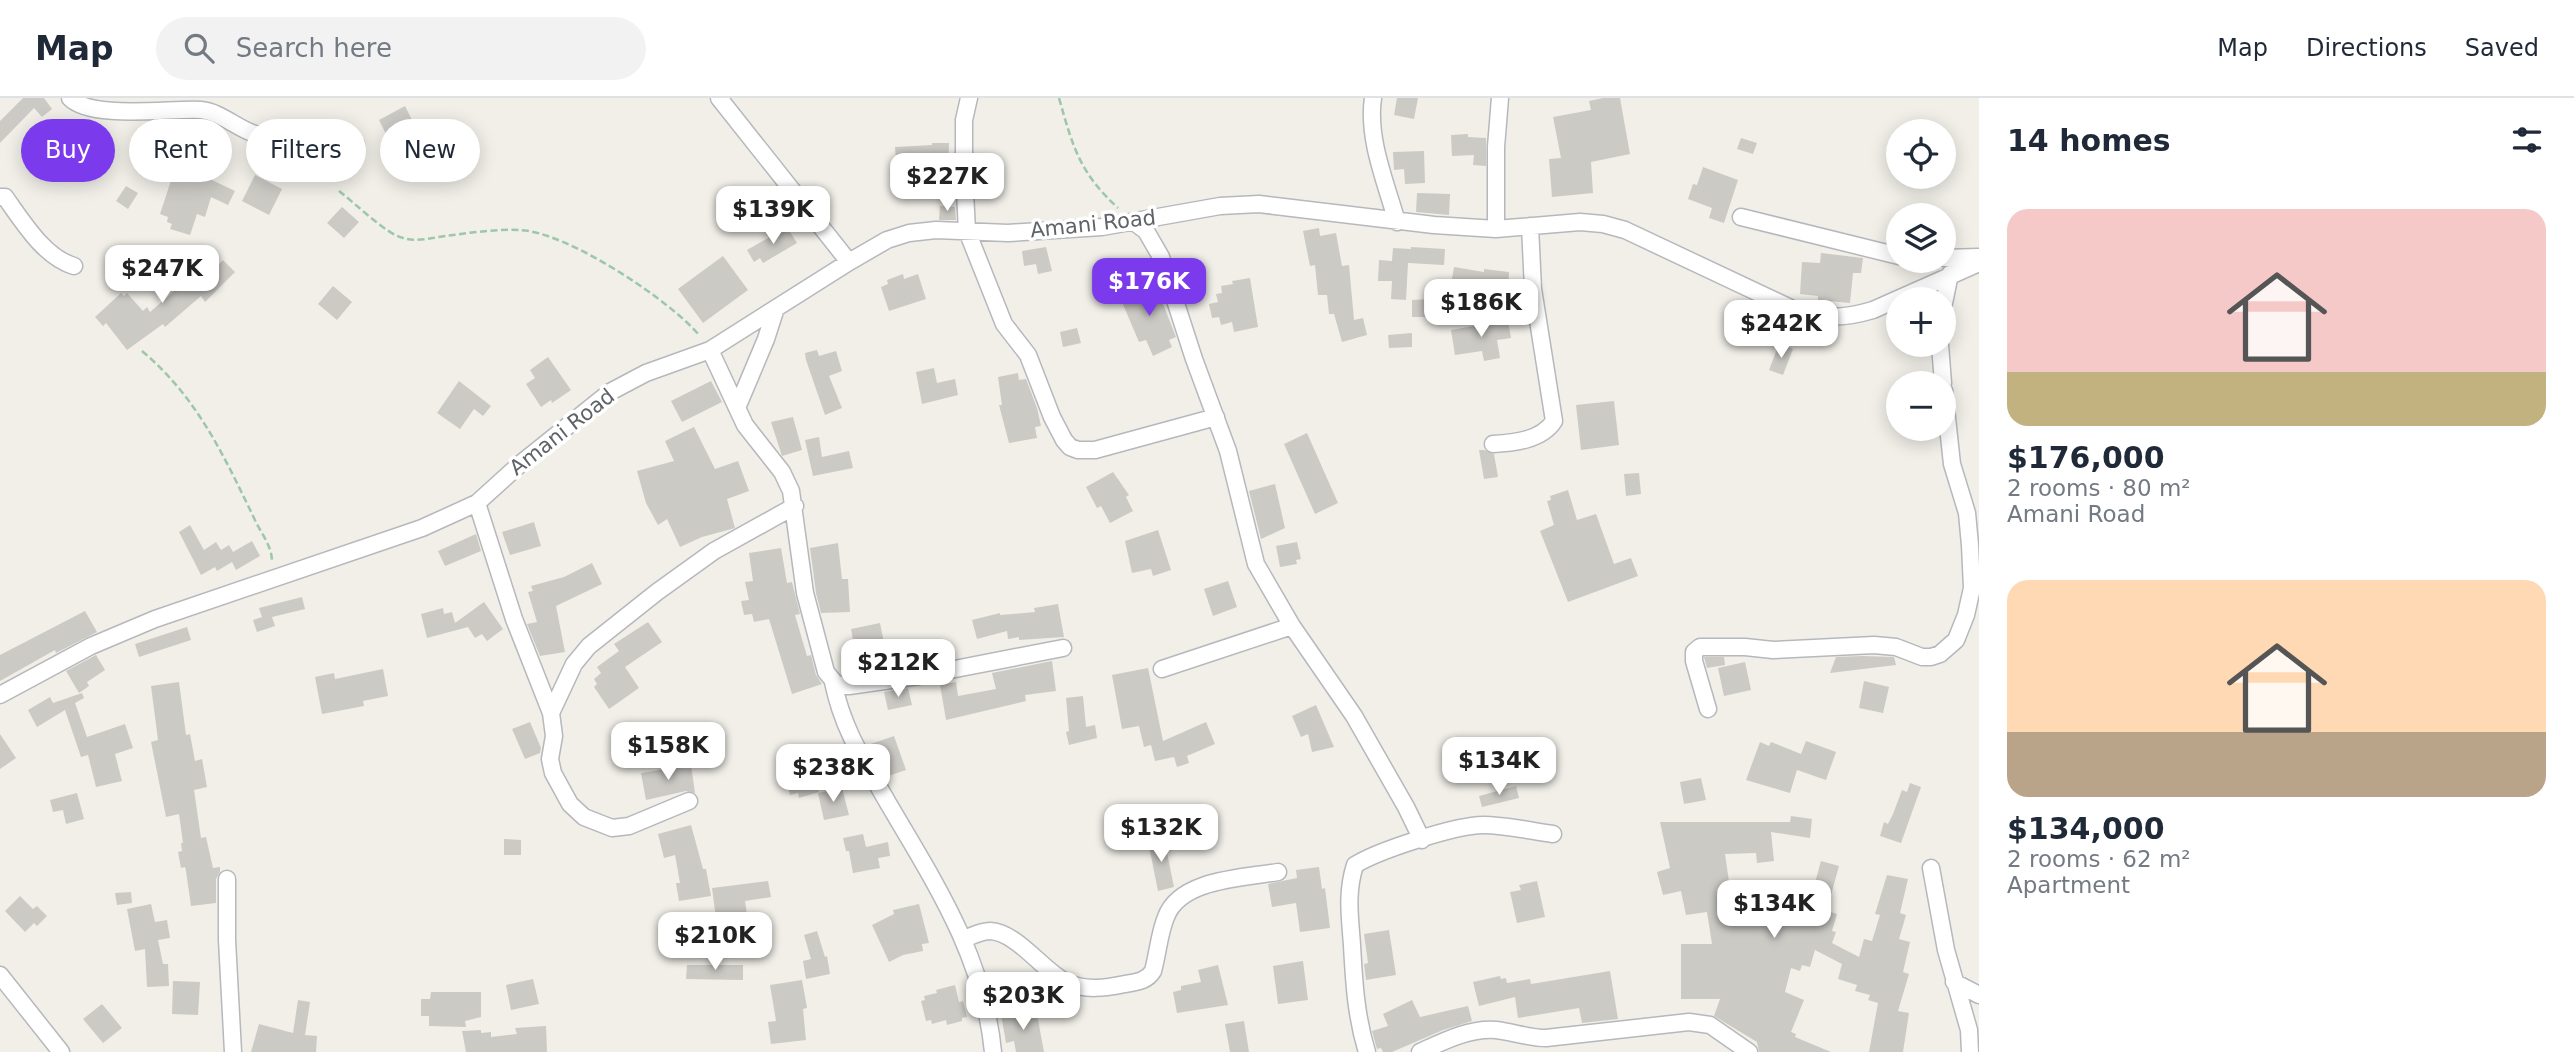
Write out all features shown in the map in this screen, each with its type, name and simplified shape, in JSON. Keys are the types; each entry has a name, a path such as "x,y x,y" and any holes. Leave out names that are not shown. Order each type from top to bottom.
{"street":[{"path":"70,98 83,106 104,109 210,111 246,129"},
{"path":"719,98 849,262"},
{"path":"969,98 964,120 967,231 1004,324 1028,355 1052,417 1070,447 1095,450 1216,416"},
{"path":"1373,98 1372,114 1377,151 1397,222"},
{"path":"1496,229 1496,147 1500,98"},
{"path":"0,197 5,198 28,229 60,262 74,266"},
{"name":"Amani Road","path":"0,695 91,646 155,619 422,528 477,503 519,465 610,392 646,373 710,350 849,262 887,240 909,233 936,229 1008,233 1102,227 1220,206 1259,204 1397,222 1496,229 1580,222 1603,224 1625,230 1799,312 1827,318 1873,310 1979,263"},
{"path":"1741,217 1886,253"},
{"path":"1133,222 1146,231 1161,257 1194,359 1228,451 1252,553 1292,626 1354,716 1422,840"},
{"path":"1493,444 1525,440 1546,430 1554,421 1533,289 1530,226"},
{"path":"1956,258 1979,257"},
{"path":"1947,287 1950,274"},
{"path":"737,408 776,308"},
{"path":"710,350 752,437 786,480 795,506 805,593 826,673 833,682 840,713 852,741 964,939 974,965 993,1052"},
{"path":"1708,709 1694,661 1694,652 1700,648 1745,646 1773,650 1874,645 1896,647 1922,657 1931,657 1940,654 1956,640 1966,615 1972,588 1968,513 1952,464 1950,441"},
{"path":"477,503 514,619 551,713 554,736 550,759 553,773 570,804 584,817 612,828 629,826 689,801"},
{"path":"551,713 574,664 589,646 714,551 795,506"},
{"path":"1162,669 1292,626"},
{"path":"833,682 849,686 919,676 1063,648"},
{"path":"1367,1052 1354,984 1348,912 1354,865 1364,859 1443,832 1482,825 1553,834"},
{"path":"1931,868 1954,982 1969,1030 1970,1052"},
{"path":"964,939 984,931 995,932 1010,939 1058,977 1072,984 1102,988 1141,981 1153,971 1166,917 1178,898 1199,887 1278,872"},
{"path":"227,879 227,940 233,1052"},
{"path":"0,975 61,1052"},
{"path":"1954,982 1979,995"},
{"path":"1420,1052 1441,1048 1460,1035 1476,1031 1496,1030 1530,1038 1546,1038 1689,1022 1710,1025 1741,1050"}],"path":[{"path":"1059,98 1079,161 1100,190 1133,222"},
{"path":"339,191 383,228 401,238 421,239 522,230 566,243 595,258 677,313 699,334 710,350"},
{"path":"142,351 160,366 184,395 229,463 272,550 272,580"}],"building":[{"path":"23,98 44,98 52,109 42,117 34,108 0,143 0,121"},
{"path":"1397,98 1418,98 1414,119 1394,115"},
{"path":"1620,98 1630,154 1591,162 1593,193 1552,197 1549,159 1561,158 1553,117 1591,110 1589,101"},
{"path":"405,106 412,119 381,119"},
{"path":"1468,134 1468,137 1486,138 1486,166 1473,165 1474,155 1452,156 1451,135"},
{"path":"1741,138 1757,143 1753,154 1737,149"},
{"path":"949,143 948,180 897,177 895,147"},
{"path":"1424,151 1425,183 1405,184 1404,169 1394,170 1393,152"},
{"path":"1703,167 1738,180 1724,223 1709,218 1712,208 1688,199 1693,184 1697,185"},
{"path":"171,182 216,182 235,191 228,205 211,197 205,217 197,214 190,235 170,229 172,224 167,222 168,217 160,214"},
{"path":"252,182 268,182 282,189 269,215 242,201"},
{"path":"126,186 138,193 128,209 116,201"},
{"path":"1417,193 1450,194 1449,215 1416,212"},
{"path":"940,206 955,207 956,220 939,220"},
{"path":"342,207 359,222 344,238 327,223"},
{"path":"787,227 797,243 763,263 760,258 754,262 747,250"},
{"path":"1319,228 1320,236 1336,233 1342,266 1349,265 1354,320 1363,318 1367,335 1342,342 1334,314 1329,314 1327,295 1318,295 1315,265 1310,266 1303,231"},
{"path":"1046,247 1052,271 1038,274 1036,264 1024,266 1022,251"},
{"path":"1393,248 1445,249 1444,265 1408,263 1406,300 1391,299 1392,281 1378,281 1379,260 1392,261"},
{"path":"1821,253 1863,258 1861,273 1853,273 1850,303 1818,300 1818,296 1800,294 1802,262 1820,263"},
{"path":"723,256 748,290 703,323 678,289"},
{"path":"211,259 217,266 223,260 235,272 205,302 201,296 165,327 163,324 127,350 106,323 103,326 95,317 121,293 124,296 127,293 143,311 147,307 150,312"},
{"path":"1454,267 1484,272 1484,269 1509,272 1508,289 1511,289 1508,318 1447,307"},
{"path":"903,274 904,279 918,274 926,299 889,311 881,287 888,284 887,280"},
{"path":"1250,278 1258,327 1234,332 1232,322 1221,325 1219,317 1212,318 1209,304 1218,302 1216,294 1222,293 1221,286"},
{"path":"1150,280 1153,288 1156,286 1176,337 1169,340 1172,347 1153,356 1146,340 1139,342 1122,302 1131,298 1128,290"},
{"path":"333,286 352,302 337,320 318,304"},
{"path":"1430,299 1430,317 1412,317 1412,300"},
{"path":"1508,320 1511,338 1497,340 1500,358 1484,361 1482,351 1455,355 1451,330"},
{"path":"1077,328 1081,343 1063,347 1060,332"},
{"path":"1412,333 1412,347 1389,348 1388,335"},
{"path":"1779,344 1793,349 1783,375 1769,370"},
{"path":"817,350 819,356 836,351 842,371 829,376 842,408 825,415 805,353"},
{"path":"548,357 571,390 541,407 526,384 535,378 530,370"},
{"path":"934,368 937,383 955,379 958,395 922,404 916,372"},
{"path":"1018,373 1019,380 1026,379 1041,426 1035,427 1037,438 1009,443 999,405 1002,405 998,377"},
{"path":"459,381 491,406 483,416 474,409 460,429 437,413"},
{"path":"711,381 722,402 682,422 671,401"},
{"path":"1614,401 1619,445 1581,450 1576,405"},
{"path":"793,417 802,450 782,456 771,422"},
{"path":"694,427 715,469 738,461 749,491 727,499 735,528 702,537 680,547 667,519 658,525 646,503 637,471 674,461 665,441"},
{"path":"1307,433 1338,503 1315,514 1284,444"},
{"path":"819,437 822,457 849,451 853,468 813,476 805,440"},
{"path":"1479,450 1494,454 1498,477 1484,479"},
{"path":"1113,472 1129,495 1126,497 1133,511 1110,523 1101,506 1097,508 1086,487"},
{"path":"1639,473 1641,494 1626,496 1624,474"},
{"path":"1275,484 1285,528 1261,539 1249,491"},
{"path":"1568,490 1577,520 1596,514 1614,564 1631,558 1638,576 1568,602 1540,531 1554,525 1547,501 1551,500 1550,496"},
{"path":"534,522 541,546 510,555 502,532"},
{"path":"190,525 204,550 216,542 221,550 229,545 233,552 252,541 260,556 236,570 232,562 217,571 215,567 201,575 179,532"},
{"path":"1158,530 1171,570 1153,576 1151,569 1132,573 1125,541"},
{"path":"476,534 481,551 445,566 438,551"},
{"path":"1297,542 1301,559 1296,560 1297,564 1280,567 1276,546"},
{"path":"838,543 842,579 848,579 850,612 821,613 810,548"},
{"path":"781,548 787,583 792,582 800,614 795,615 807,656 811,655 816,675 822,684 792,694 769,619 754,622 752,614 744,615 741,601 749,600 745,582 753,581 749,553"},
{"path":"592,563 602,584 556,606 565,652 540,656 527,624 537,622 528,592 533,591 531,586 564,577"},
{"path":"1228,581 1237,607 1213,616 1204,589"},
{"path":"302,597 305,609 272,617 275,626 257,632 253,620 262,617 259,608"},
{"path":"484,602 503,629 487,641 482,634 475,638 468,627 427,638 421,614 443,608 444,614 452,612 455,623"},
{"path":"1058,604 1064,637 1008,639 1007,631 977,639 972,620 1000,613 1035,612 1034,608"},
{"path":"85,611 97,632 56,653 55,650 0,681 0,655"},
{"path":"648,622 662,642 625,667 639,688 609,709 594,687 597,684 594,679 601,673 597,667 619,651 614,644"},
{"path":"880,623 889,668 860,674 857,658 852,659 848,641 853,640 851,629"},
{"path":"187,627 191,640 139,657 135,644"},
{"path":"96,655 105,670 87,682 89,686 79,693 66,671"},
{"path":"1704,657 1724,657 1725,665 1707,668"},
{"path":"1836,657 1894,657 1896,665 1830,673"},
{"path":"1052,661 1056,691 1025,695 1026,701 946,720 940,685 956,682 958,696 996,689 992,673"},
{"path":"1745,662 1751,690 1724,696 1718,668"},
{"path":"1148,668 1163,741 1206,722 1215,744 1187,756 1189,763 1177,767 1174,757 1155,761 1151,745 1144,747 1139,726 1122,729 1112,675"},
{"path":"383,669 388,696 363,701 364,706 322,714 315,677 334,673 335,679"},
{"path":"1864,681 1889,687 1883,713 1859,708"},
{"path":"179,682 186,735 190,734 195,761 202,759 207,787 194,790 201,838 206,837 213,868 220,867 216,879 216,903 191,906 186,871 185,867 181,868 178,852 182,851 183,843 179,814 166,817 151,742 158,740 151,686"},
{"path":"908,688 912,705 888,710 884,692"},
{"path":"82,693 84,698 75,703 87,737 125,724 133,748 115,754 122,781 96,787 88,755 81,757 65,710 37,727 28,710 50,697 53,703"},
{"path":"1083,696 1086,727 1095,725 1097,738 1069,745 1066,732 1069,731 1066,698"},
{"path":"1316,705 1334,747 1312,752 1308,734 1301,737 1292,716"},
{"path":"530,722 541,748 540,753 525,759 512,729"},
{"path":"0,734 16,758 0,769"},
{"path":"894,736 906,770 885,777 871,744"},
{"path":"1806,741 1836,752 1826,780 1797,770 1790,793 1746,780 1760,742 1769,746 1771,742 1801,754"},
{"path":"691,765 695,793 686,791 646,800 641,773"},
{"path":"812,768 819,792 799,798 798,793 790,795 785,775"},
{"path":"1701,778 1706,800 1684,804 1680,782"},
{"path":"1910,783 1921,787 1901,843 1880,836 1884,822 1888,824 1902,790 1907,792"},
{"path":"1516,786 1519,798 1482,807 1479,796"},
{"path":"842,788 849,815 824,820 818,793"},
{"path":"77,793 84,819 66,824 63,810 53,812 50,800"},
{"path":"1791,816 1812,819 1810,838 1771,832 1774,861 1757,863 1756,853 1725,854 1732,902 1766,905 1765,915 1812,925 1819,908 1837,914 1832,943 1859,957 1864,939 1872,941 1880,915 1875,914 1887,875 1908,879 1900,913 1906,915 1899,939 1910,942 1903,972 1909,974 1898,1011 1909,1013 1903,1052 1869,1052 1878,1003 1868,1000 1870,995 1855,991 1857,985 1838,979 1842,964 1815,950 1810,967 1802,965 1800,971 1791,968 1785,992 1804,1000 1791,1032 1796,1034 1795,1037 1831,1052 1759,1052 1757,1042 1714,1016 1720,999 1681,999 1681,944 1712,944 1707,912 1686,915 1681,891 1663,895 1657,872 1670,868 1660,822 1790,822"},
{"path":"691,825 703,869 706,869 711,896 679,901 676,883 680,883 675,855 664,858 658,834"},
{"path":"863,834 866,847 888,842 890,856 878,858 880,868 853,873 849,851 846,851 843,838"},
{"path":"1164,838 1174,887 1158,891 1148,841"},
{"path":"504,839 521,840 521,855 504,855"},
{"path":"1821,861 1839,866 1831,895 1813,890"},
{"path":"1319,867 1322,889 1325,888 1330,928 1300,932 1296,903 1272,907 1268,884 1297,878 1296,870"},
{"path":"768,881 771,897 745,901 748,922 717,926 712,888"},
{"path":"1537,881 1545,917 1517,923 1510,892 1521,890 1519,885"},
{"path":"131,892 132,903 117,905 115,893"},
{"path":"20,896 33,909 37,906 47,916 37,926 34,923 25,932 5,911"},
{"path":"151,904 155,922 167,920 170,938 158,940 163,964 168,964 169,986 147,987 145,949 135,951 127,909"},
{"path":"919,904 929,943 922,944 923,951 903,955 889,962 872,925 894,914 893,910"},
{"path":"1389,930 1396,975 1366,980 1364,964 1368,963 1364,934"},
{"path":"817,931 825,957 827,956 830,974 806,979 803,961 811,959 804,935"},
{"path":"1303,961 1308,1000 1278,1004 1273,966"},
{"path":"687,965 743,965 743,980 686,979"},
{"path":"1218,965 1228,1005 1177,1013 1173,992 1181,990 1181,986 1201,982 1198,970"},
{"path":"1610,971 1618,1019 1582,1023 1579,1008 1518,1018 1515,997 1479,1006 1473,982 1500,976 1501,979 1506,978 1507,983 1530,979 1531,984"},
{"path":"533,979 539,1004 511,1010 506,985"},
{"path":"802,980 807,1008 803,1009 806,1040 771,1044 768,1022 776,1021 770,985"},
{"path":"173,981 200,982 198,1015 172,1014"},
{"path":"955,985 959,1002 963,1001 967,1017 947,1025 946,1020 932,1024 931,1020 926,1021 921,1001 925,1000 924,996"},
{"path":"431,992 481,992 481,1017 465,1021 466,1027 429,1026 429,1016 421,1016 421,999 430,999"},
{"path":"298,1000 310,1002 305,1035 317,1036 316,1052 251,1052 259,1024 293,1033"},
{"path":"1412,1000 1420,1017 1468,1006 1472,1021 1392,1052 1377,1049 1372,1031 1388,1026 1383,1014"},
{"path":"102,1004 122,1028 103,1043 83,1019"},
{"path":"1021,1010 1022,1017 1037,1014 1044,1052 1016,1052 1014,1041 1006,1043 1001,1014"},
{"path":"1244,1021 1249,1052 1230,1052 1225,1024"},
{"path":"546,1026 547,1052 466,1052 462,1031 491,1032 491,1037 517,1034 515,1028"}]}
